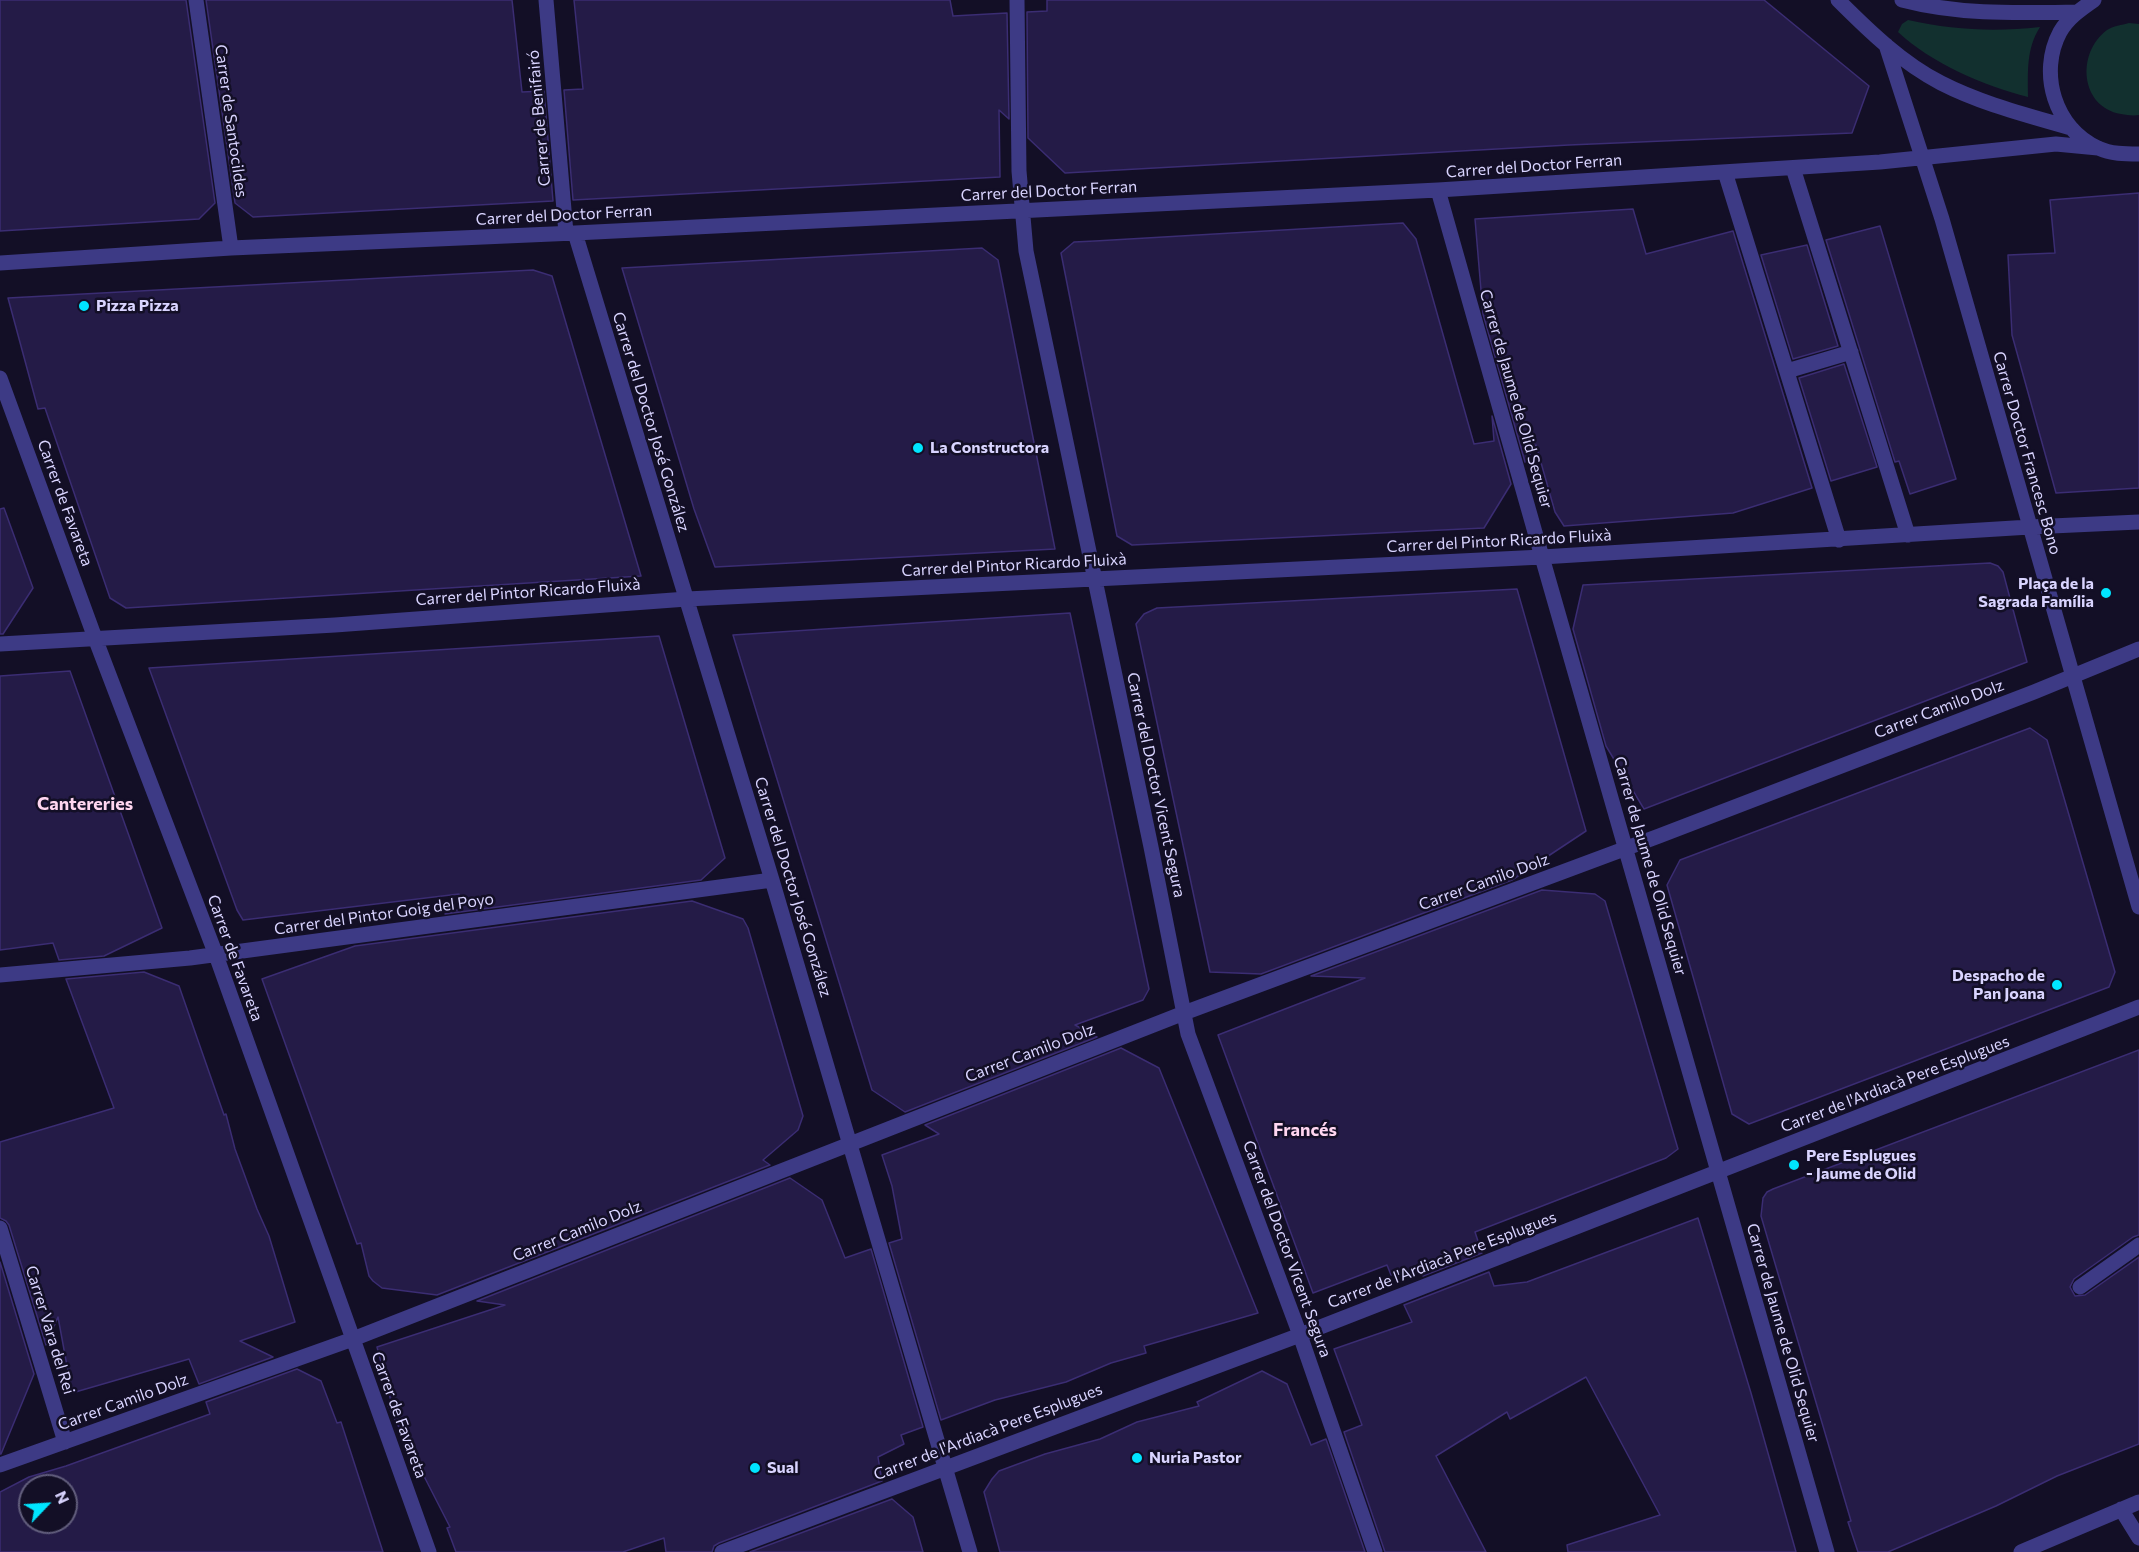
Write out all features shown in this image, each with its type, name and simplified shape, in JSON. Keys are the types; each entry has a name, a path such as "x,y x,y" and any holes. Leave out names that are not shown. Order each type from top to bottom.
{"street":[{"name":"Carrer de Santocildes","path":"196,0 231,248"},
{"name":"Carrer de Benifairó","path":"546,0 571,233"},
{"name":"Carrer del Doctor Vicent Segura","path":"1017,0 1021,210 1026,251 1184,1013 1192,1045 1300,1335 1375,1552"},
{"path":"1838,0 1886,45 1911,65 1941,83 1982,101 2071,128"},
{"path":"1902,0 1942,9 1971,12 2076,12"},
{"path":"2094,0 2076,12 2061,32 2052,56 2050,81 2057,106 2071,128 2098,148"},
{"name":"Carrer Doctor Francesc Bono","path":"1886,45 1942,219 2139,907"},
{"name":"Carrer del Doctor Ferran","path":"0,263 231,248 1438,190 1880,162 2056,144 2098,148 2122,154 2139,154"},
{"path":"1793,168 1908,535"},
{"path":"1725,172 1839,540"},
{"name":"Carrer de Jaume de Olid Sequier","path":"1438,190 1827,1552"},
{"name":"Carrer del Doctor José González","path":"571,233 687,599 970,1552"},
{"path":"1787,371 1851,352"},
{"name":"Carrer de Favareta","path":"0,378 95,638 216,955 429,1552"},
{"path":"2030,526 2139,522"},
{"name":"Carrer del Pintor Ricardo Fluixà","path":"0,644 335,625 687,599 1542,557 1839,540 2030,526"},
{"path":"2073,676 2139,649"},
{"name":"Carrer Camilo Dolz","path":"0,1465 353,1339 1184,1013 1626,848 2073,676"},
{"name":"Carrer del Pintor Goig del Poyo","path":"0,975 216,955 772,880"},
{"name":"Carrer de l'Ardiacà Pere Esplugues","path":"722,1552 1300,1335 2139,1007"},
{"name":"Carrer Vara del Rei","path":"0,1228 65,1442"},
{"path":"2080,1287 2139,1245"},
{"path":"2021,1552 2139,1502"},
{"path":"2121,1509 2139,1538"}],"green space":[{"path":"1908,20 1974,29 2040,27 2030,52 2028,97 1976,80 1926,54 1898,32 1902,24"},
{"path":"2129,23 2139,24 2139,115 2121,114 2107,109 2097,101 2090,90 2087,78 2090,52 2097,40 2107,30"}],"building":[{"path":"0,0 186,0 215,203 199,219 0,231"},
{"path":"206,0 512,0 522,92 544,91 553,201 253,217 235,203"},
{"path":"574,0 950,0 953,16 1007,13 1009,119 999,110 1000,177 573,200 564,90 583,89"},
{"path":"1047,0 1764,0 1869,86 1852,133 1569,145 1065,173 1028,138 1027,12 1047,11"},
{"path":"2139,193 2139,488 2056,493 2012,335 2008,255 2055,253 2050,200"},
{"path":"1633,209 1646,254 1733,231 1812,488 1733,513 1564,526 1555,512 1536,445 1525,462 1483,314 1475,219"},
{"path":"1403,223 1416,239 1474,444 1494,441 1492,416 1511,484 1484,528 1132,545 1117,536 1061,253 1074,242"},
{"path":"1880,226 1956,479 1910,494 1899,461 1895,462 1826,240"},
{"path":"1807,245 1838,346 1793,359 1761,255"},
{"path":"982,248 998,260 1055,549 715,567 694,509 622,268"},
{"path":"533,270 552,276 641,576 126,608 110,598 45,408 38,409 8,298"},
{"path":"1844,364 1877,467 1831,481 1799,378"},
{"path":"4,508 33,588 3,634 0,634 0,509"},
{"path":"1990,563 1998,566 2003,572 2027,662 1644,809 1606,746 1573,629 1583,585"},
{"path":"1517,589 1586,831 1512,880 1261,974 1210,972 1136,624 1144,614 1157,608"},
{"path":"1070,613 1149,989 1143,1000 1075,1025 1097,1037 905,1112 872,1090 733,635"},
{"path":"659,636 725,858 701,880 445,914 463,908 459,894 243,920 237,910 149,668"},
{"path":"70,671 162,928 104,956 59,960 53,943 0,950 0,676"},
{"path":"2030,728 2047,740 2115,972 2109,987 1749,1124 1732,1114 1667,885 1680,860"},
{"path":"1542,890 1595,894 1605,901 1678,1149 1666,1158 1475,1232 1482,1253 1423,1276 1419,1267 1391,1275 1387,1265 1313,1293 1218,1035 1365,978 1311,976"},
{"path":"692,901 743,919 748,928 803,1116 798,1130 763,1160 770,1165 437,1295 382,1288 373,1281 369,1276 361,1243 357,1244 262,979 355,946"},
{"path":"144,972 179,986 224,1115 226,1114 235,1149 269,1236 295,1322 240,1341 273,1357 199,1384 189,1359 72,1393 58,1317 46,1345 9,1225 0,1218 0,1142 114,1108 66,979"},
{"path":"1121,1048 1159,1068 1258,1313 1144,1346 1146,1353 1111,1363 1066,1382 995,1400 941,1420 889,1243 902,1239 892,1186 882,1155 939,1134 925,1125"},
{"path":"2139,1050 2139,1235 2074,1279 2070,1287 2075,1296 2085,1295 2139,1257 2139,1444 2057,1476 1996,1506 1888,1552 1858,1552 1848,1522 1851,1521 1761,1216 1763,1198 1773,1189"},
{"path":"790,1178 822,1200 845,1258 871,1249 923,1427 901,1435 904,1444 878,1457 882,1481 719,1543 714,1546 712,1552 666,1552 664,1538 623,1552 456,1552 447,1528 450,1527 388,1406 392,1405 377,1347 505,1305 477,1301"},
{"path":"1698,1218 1796,1552 1568,1552 1567,1545 1660,1515 1586,1377 1510,1419 1507,1412 1436,1456 1486,1552 1385,1552 1344,1432 1362,1425 1334,1349 1412,1322 1404,1305 1489,1272 1494,1286 1527,1282"},
{"path":"0,1262 34,1374 1,1454 0,1454"},
{"path":"297,1369 321,1381 337,1423 341,1422 383,1552 0,1552 0,1492 18,1483 18,1534 78,1534 78,1474 39,1474 210,1414 206,1402"},
{"path":"1262,1371 1287,1384 1311,1445 1326,1439 1365,1552 1000,1552 984,1492 999,1471 1045,1454 1100,1439 1137,1422 1199,1406 1197,1402"},
{"path":"892,1499 913,1517 923,1552 750,1552"}],"place":[{"name":"Pizza Pizza","path":"84,306"},
{"name":"La Constructora","path":"918,448"},
{"name":"Plaça de la Sagrada Família","path":"2106,593"},
{"name":"Despacho de Pan Joana","path":"2057,985"},
{"name":"Pere Esplugues - Jaume de Olid","path":"1794,1165"},
{"name":"Nuria Pastor","path":"1137,1458"},
{"name":"Sual","path":"755,1468"}],"district":[{"name":"Cantereries","path":"85,804"},
{"name":"Francés","path":"1305,1130"}]}
